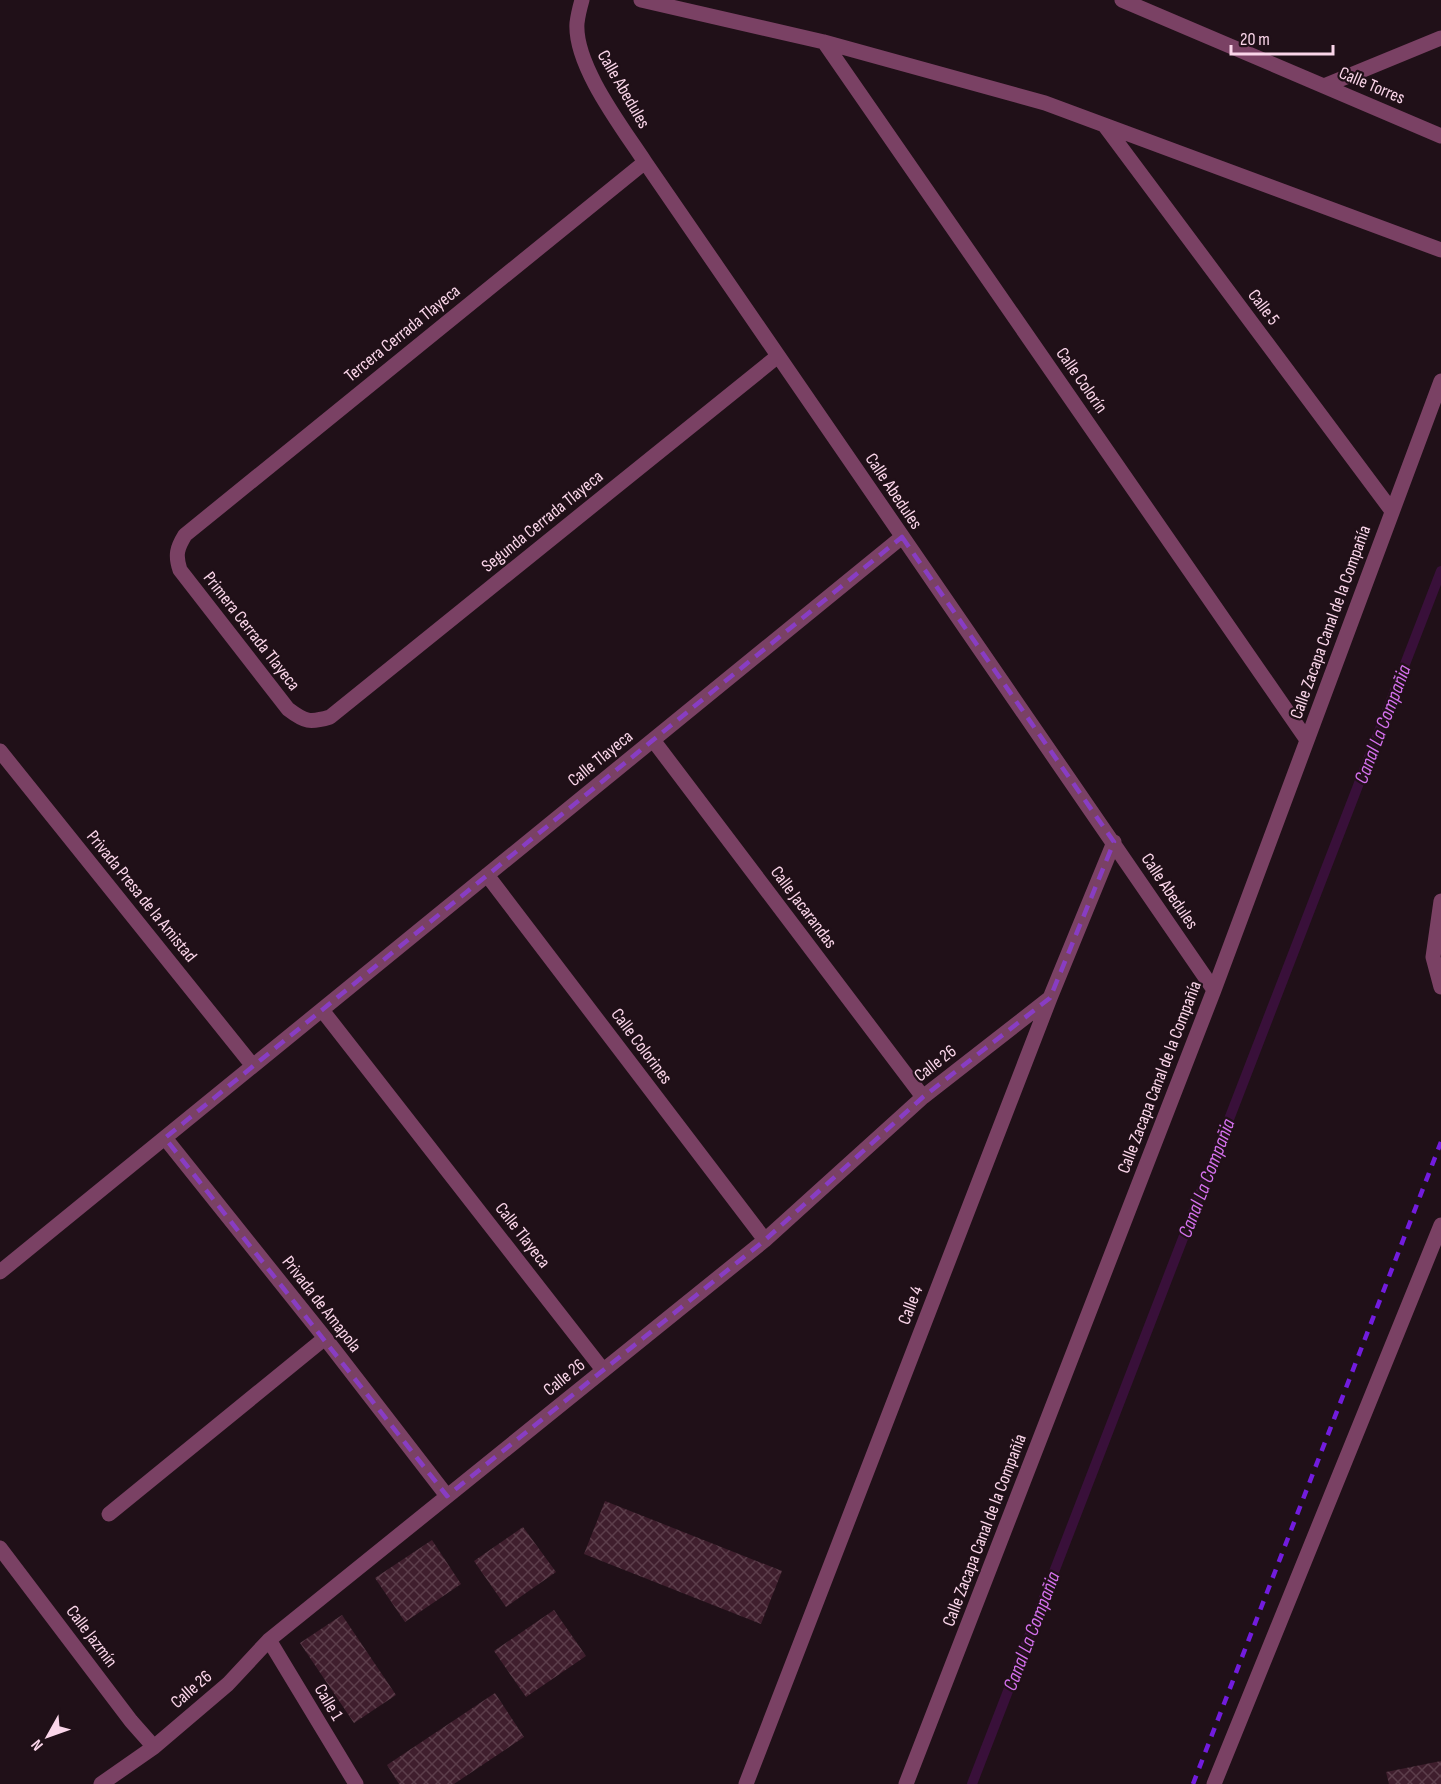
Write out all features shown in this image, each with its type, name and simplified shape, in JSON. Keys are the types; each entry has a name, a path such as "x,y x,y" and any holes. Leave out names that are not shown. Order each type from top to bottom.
{"street":[{"name":"Calle Abedules","path":"582,0 577,23 581,51 600,93 645,162 1214,990"},
{"path":"641,0 824,42 1045,103 1441,250"},
{"name":"Calle Torres","path":"1122,0 1441,136"},
{"path":"1324,86 1441,38"},
{"name":"Calle Colorín","path":"824,42 1307,740"},
{"name":"Calle 5","path":"1105,126 1392,511"},
{"name":"Tercera Cerrada Tlayeca","path":"185,535 645,162"},
{"name":"Segunda Cerrada Tlayeca","path":"330,717 778,356"},
{"name":"Calle Zacapa Canal de la Compañía","path":"906,1784 1214,990 1441,381"},
{"name":"Primera Cerrada Tlayeca","path":"185,535 178,545 176,557 180,570 288,710 301,719 314,722 330,717"},
{"name":"Calle Tlayeca","path":"0,1272 902,537"},
{"name":"Calle Jacarandas","path":"653,740 923,1097"},
{"name":"Privada Presa de la Amistad","path":"0,750 253,1066"},
{"name":"Calle 4","path":"746,1784 1050,998 1114,842"},
{"name":"Calle Colorines","path":"487,875 765,1240"},
{"path":"1441,901 1432,957 1441,987"},
{"name":"Calle 26","path":"101,1784 154,1747 228,1684 269,1640 765,1240 923,1097 1050,998"},
{"name":"Calle Tlayeca","path":"322,1010 603,1370"},
{"name":"Privada de Amapola","path":"165,1138 325,1338 447,1496"},
{"path":"1214,1784 1441,1225"},
{"path":"109,1514 325,1338"},
{"name":"Calle Jazmín","path":"0,1548 131,1721 154,1747"},
{"name":"Calle 1","path":"269,1640 356,1784"}],"highlighted area":[{"path":"902,537 1114,842 1050,998 923,1097 765,1240 447,1496 165,1138"}],"building":[{"path":"605,1501 782,1571 761,1624 584,1554"},
{"path":"523,1527 556,1572 506,1607 474,1561"},
{"path":"432,1540 461,1584 405,1622 375,1578"},
{"path":"554,1610 586,1656 526,1697 494,1651"},
{"path":"342,1615 396,1695 354,1723 300,1643"},
{"path":"495,1693 524,1737 454,1784 399,1784 387,1765"},
{"path":"1441,1761 1441,1784 1389,1784 1386,1772"}],"waterway":[{"name":"Canal La Compañia","path":"972,1784 1441,571"}],"railway":[{"path":"1193,1784 1441,1142"}]}
